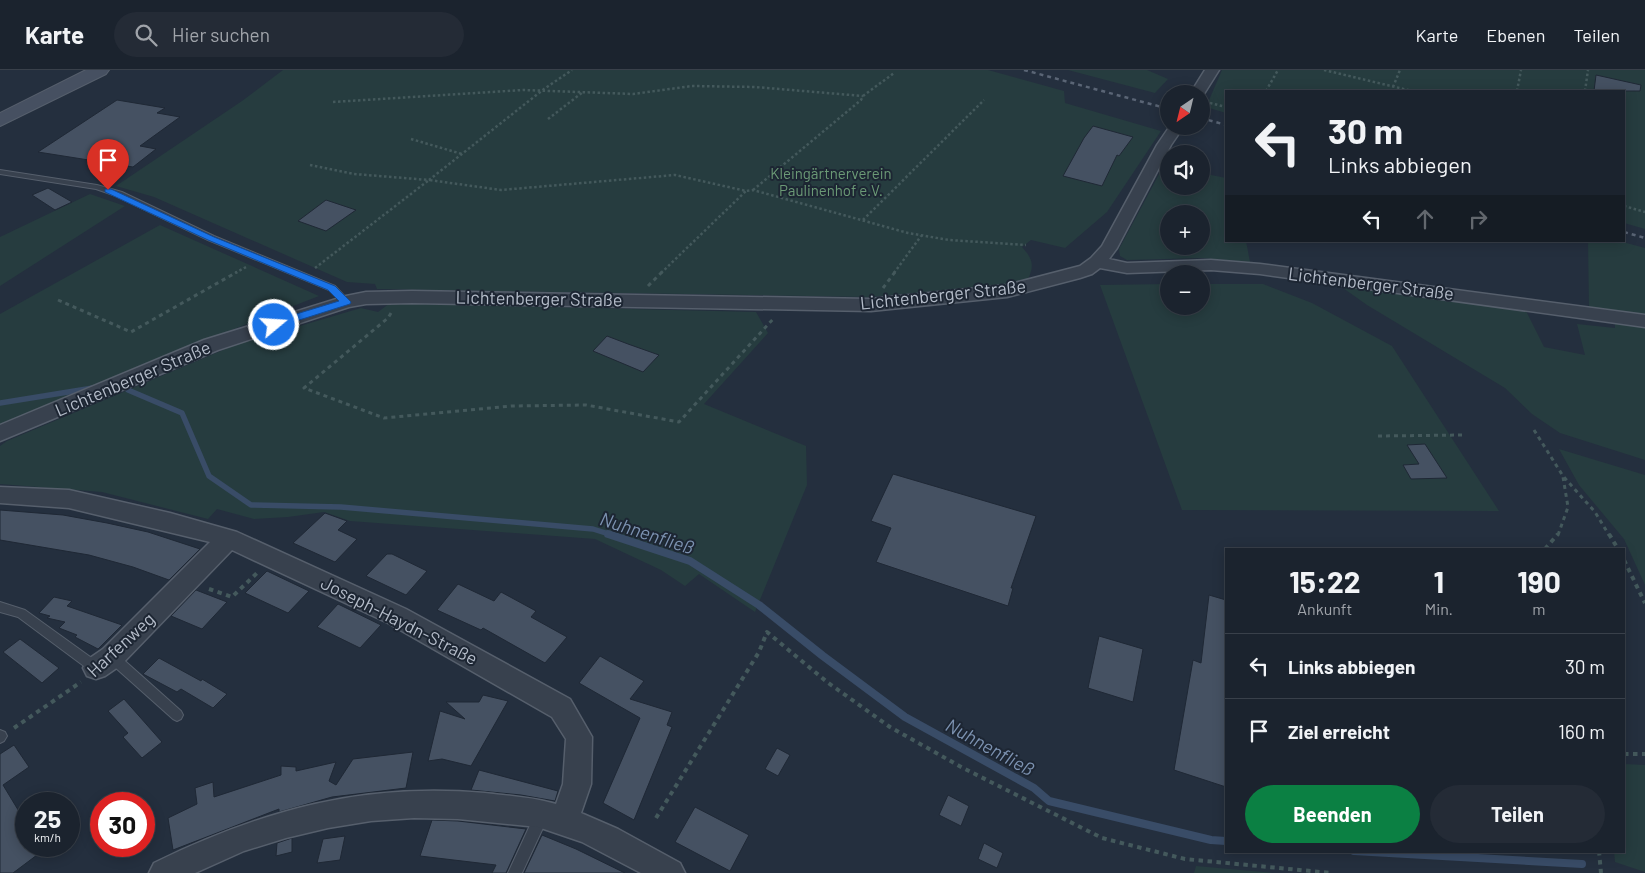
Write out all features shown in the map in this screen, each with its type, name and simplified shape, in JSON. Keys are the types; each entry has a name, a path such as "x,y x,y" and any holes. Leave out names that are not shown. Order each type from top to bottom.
{"street":[{"path":"1203,85 1212,70"},
{"path":"0,120 95,71"},
{"name":"Lichtenberger Straße","path":"0,433 212,345 346,302 366,298 412,297 872,305 1007,291 1074,274 1086,270 1097,262 1109,248 1170,135"},
{"name":"Lichtenberger Straße","path":"1097,262 1127,268 1211,265 1260,269 1645,320"},
{"name":"Joseph-Haydn-Straße","path":"0,495 69,499 170,522 229,538 396,616 560,708 579,737 577,784 553,817"},
{"name":"Harfenweg","path":"104,663 229,538"},
{"path":"164,873 227,843 301,818 369,807 432,803 487,807 553,817 592,832 670,873"}],"lane":[{"path":"0,172 104,189 118,194 211,238 332,288 346,302"},
{"path":"0,607 21,613 104,663 177,715"},
{"path":"515,873 553,817"}],"path":[{"path":"304,276 572,70"},
{"path":"1267,90 1278,70"},
{"path":"1324,70 1408,90"},
{"path":"1394,87 1400,70"},
{"path":"1517,90 1521,70"},
{"path":"1585,90 1588,70"},
{"path":"753,190 861,100 863,96 894,73"},
{"path":"333,102 544,90 633,94 677,87 736,86 863,96"},
{"path":"548,119 583,92"},
{"path":"862,221 984,100"},
{"path":"1210,103 1225,107"},
{"path":"411,139 462,154"},
{"path":"310,165 348,174 429,180 500,190 675,175 746,191 753,190 921,236 949,240 1026,245"},
{"path":"632,301 746,191"},
{"path":"1625,206 1645,212"},
{"path":"872,305 921,236"},
{"path":"58,300 131,332 262,259"},
{"path":"387,309 392,312 388,318 304,388 384,418 510,406 586,405 679,422 778,314"},
{"path":"1534,430 1563,476 1595,512 1617,548"},
{"path":"1378,436 1464,435"},
{"path":"1546,548 1557,537 1568,507 1563,476"},
{"path":"187,581 232,597 272,557"},
{"path":"1625,562 1645,603"},
{"path":"656,818 759,652 767,632 827,682 890,727 963,768 1102,838 1185,859 1331,873"},
{"name":"Harfenweg","path":"1,736 86,679 104,663"},
{"path":"1625,754 1645,754"},
{"path":"1598,853 1601,873"}],"green space":[{"name":"Kleingärtnerverein Paulinenhof e.V.","path":"283,70 988,70 1064,91 1065,103 1160,131 1160,132 1107,212 1065,248 1031,240 1022,247 1028,255 1032,266 1028,279 1008,284 870,297 377,289 375,284 347,282 154,197 116,186 242,101"},
{"path":"1068,70 1147,70 1168,79 1160,85 1155,93"},
{"path":"1222,70 1645,70 1645,229 1625,223 1625,90 1225,90 1225,113 1210,108 1210,98"},
{"path":"1160,172 1160,195 1210,195 1210,175 1225,178 1225,242 1246,242 1250,262 1202,258 1127,260 1120,256 1119,249"},
{"path":"90,194 125,206 0,286 0,237"},
{"path":"160,225 319,296 146,363 0,427 0,314"},
{"path":"1588,242 1623,242 1645,248 1645,316 1589,308"},
{"path":"1160,284 1160,315 1210,315 1210,284 1263,284 1312,303 1392,346 1499,511 1182,510 1100,285"},
{"path":"1346,284 1526,311 1544,347 1585,355 1577,324 1615,328 1615,321 1645,326 1645,460 1560,433 1532,414 1505,388 1367,305 1343,288"},
{"path":"390,303 756,312 768,333 704,404 806,446 807,485 755,612 699,574 685,586 661,570 595,539 350,521 324,512 254,519 217,509 208,519 102,492 0,484 0,446 7,441 235,345 361,308 378,312"},
{"path":"1559,449 1645,475 1645,585 1624,539 1579,485"},
{"path":"1625,764 1645,765 1645,872 1615,862 1614,853 1625,853"},
{"path":"1196,866 1274,873 1194,873"}],"building":[{"path":"1596,75 1641,85 1640,91 1594,90"},
{"path":"117,100 165,108 157,113 180,117 140,146 156,149 133,167 38,152"},
{"path":"1093,126 1133,137 1119,156 1117,155 1102,186 1063,176 1084,138"},
{"path":"48,188 72,202 55,210 32,195"},
{"path":"326,200 356,210 326,231 298,221"},
{"path":"607,336 659,355 643,372 593,351"},
{"path":"1425,444 1447,478 1411,479 1403,465 1419,464 1407,445"},
{"path":"893,474 1036,516 1011,588 1013,588 1008,606 876,562 891,528 871,521"},
{"path":"0,510 63,515 107,523 148,532 200,549 169,580 133,567 89,555 0,540"},
{"path":"325,513 347,521 338,530 357,539 335,562 293,543"},
{"path":"387,554 392,554 427,571 406,595 366,576"},
{"path":"267,571 309,591 288,613 245,593"},
{"path":"458,584 494,601 501,592 536,611 531,617 567,637 545,663 483,628 481,630 437,610"},
{"path":"196,590 227,602 202,629 171,616"},
{"path":"1209,595 1225,600 1225,787 1174,770 1193,660 1201,663"},
{"path":"54,597 72,601 67,606 122,625 98,649 75,637 77,635 59,628 65,622 47,618 50,616 39,613"},
{"path":"338,604 381,625 360,648 317,627"},
{"path":"1099,636 1143,649 1133,702 1088,688"},
{"path":"20,639 59,668 42,683 3,652"},
{"path":"600,656 644,681 630,699 672,712 667,725 672,727 634,820 603,803 640,718 579,683"},
{"path":"159,658 201,681 202,679 227,694 213,708 181,689 177,692 143,674"},
{"path":"483,695 508,701 471,766 442,759 428,761 440,711 465,719 446,702 479,702"},
{"path":"124,699 162,742 142,758 123,737 128,733 108,711"},
{"path":"14,745 29,767 3,785 15,805 15,857 34,857 13,873 0,873 0,754"},
{"path":"777,748 790,755 778,776 765,769"},
{"path":"413,752 406,788 332,797 279,812 279,809 173,850 168,818 197,804 195,788 213,782 214,797 281,775 281,766 296,767 296,771 336,762 329,781 336,785 353,759"},
{"path":"479,770 558,791 555,801 521,795 471,790"},
{"path":"948,795 969,806 961,826 939,815"},
{"path":"695,807 749,835 730,871 675,842"},
{"path":"432,820 526,829 506,873 492,873 496,865 420,856"},
{"path":"542,835 576,849 625,873 524,873"},
{"path":"345,836 340,860 317,863 323,839"},
{"path":"292,838 292,852 276,856 277,843"},
{"path":"984,843 1003,853 997,868 978,859"}],"waterway":[{"name":"Nuhnenfließ","path":"0,403 93,388"},
{"name":"Nuhnenfließ","path":"128,390 182,413 209,476 251,505 341,507 593,529 612,535"},
{"name":"Nuhnenfließ","path":"608,534 690,561 759,605 823,656 905,717 1034,788 1049,801 1211,840 1225,841"},
{"name":"Nuhnenfließ","path":"1389,853 1582,864"}],"railway":[{"path":"1024,70 1160,107"},
{"path":"1210,121 1225,125"},
{"path":"1625,232 1645,238"}],"route":[{"path":"108,190 211,238 332,288 346,302 274,325"}]}
